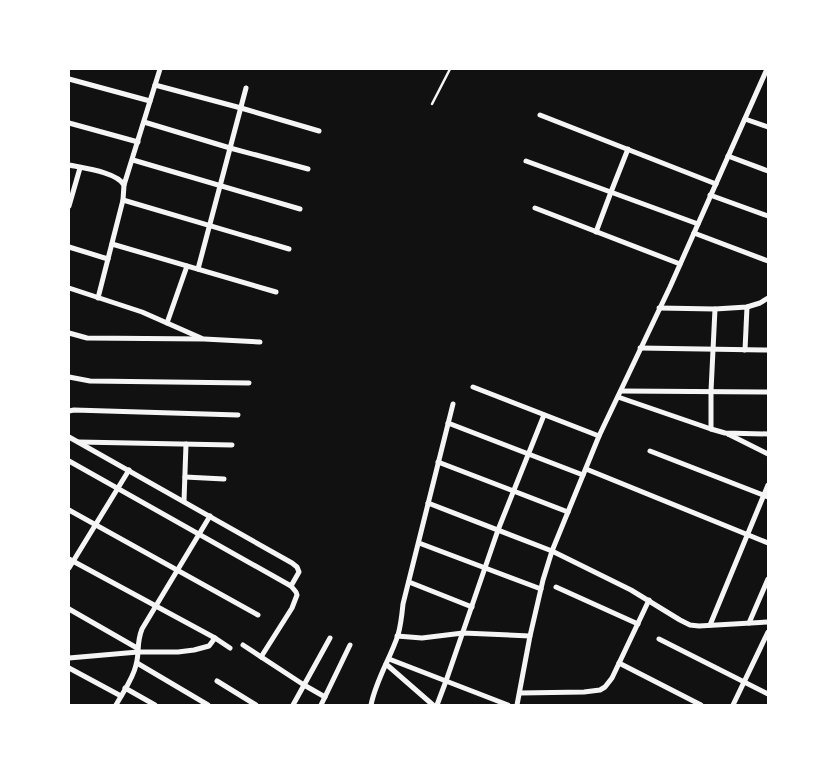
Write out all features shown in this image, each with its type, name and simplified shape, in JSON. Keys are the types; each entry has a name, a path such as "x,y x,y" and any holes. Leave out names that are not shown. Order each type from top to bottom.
{"street":[{"path":"98,298 123,200 124,185 160,69"},
{"path":"517,705 530,636 552,550 599,436 680,264 768,69"},
{"path":"69,79 150,101"},
{"path":"762,82 768,84"},
{"path":"155,85 319,131"},
{"path":"198,269 246,88"},
{"path":"540,115 716,184"},
{"path":"745,119 768,127"},
{"path":"69,122 138,142"},
{"path":"144,122 308,169"},
{"path":"596,232 628,149"},
{"path":"728,156 768,171"},
{"path":"133,160 300,209"},
{"path":"526,161 698,224"},
{"path":"69,165 108,174 120,180 124,185"},
{"path":"69,206 80,168"},
{"path":"710,196 768,216"},
{"path":"123,200 289,250"},
{"path":"535,208 680,264"},
{"path":"694,233 768,260"},
{"path":"112,244 276,292"},
{"path":"69,247 108,259"},
{"path":"167,323 187,266"},
{"path":"69,288 142,312 204,339"},
{"path":"659,308 715,309 747,307 768,298"},
{"path":"745,350 747,307"},
{"path":"711,429 715,309"},
{"path":"69,333 87,338 204,339 260,342"},
{"path":"640,348 768,350"},
{"path":"69,376 90,381 249,383"},
{"path":"473,387 599,436"},
{"path":"621,391 768,392"},
{"path":"618,397 725,433 768,454"},
{"path":"371,705 378,681 398,636 409,582 453,404"},
{"path":"69,411 238,415"},
{"path":"386,664 435,705 446,681 498,530 544,415"},
{"path":"448,423 583,476"},
{"path":"725,433 768,434"},
{"path":"69,437 297,567 299,572 291,586"},
{"path":"78,442 232,445"},
{"path":"184,501 186,444"},
{"path":"650,451 766,496"},
{"path":"69,461 291,586 296,592 295,602 261,657"},
{"path":"438,462 568,512"},
{"path":"586,469 768,542"},
{"path":"69,568 71,560 129,470"},
{"path":"184,477 224,479"},
{"path":"710,625 766,496 768,485"},
{"path":"428,503 552,550 631,590 690,625 768,622"},
{"path":"69,510 258,615"},
{"path":"116,705 134,671 142,629 210,516"},
{"path":"419,543 541,589"},
{"path":"71,560 230,648"},
{"path":"749,623 768,578"},
{"path":"409,582 472,607"},
{"path":"556,587 638,624"},
{"path":"520,693 584,692 605,688 620,663 649,600"},
{"path":"69,609 137,650"},
{"path":"733,705 768,632"},
{"path":"398,636 422,638 463,633 530,636"},
{"path":"69,658 137,650 178,652 194,650 209,646 215,638"},
{"path":"293,705 330,638"},
{"path":"660,639 768,694"},
{"path":"243,645 325,697"},
{"path":"321,705 350,645"},
{"path":"762,646 768,649"},
{"path":"389,659 508,705"},
{"path":"137,662 208,705"},
{"path":"620,663 701,705"},
{"path":"69,668 121,696"},
{"path":"217,681 256,705"},
{"path":"125,688 155,705"}],"lane":[{"path":"432,104 450,69"}]}
